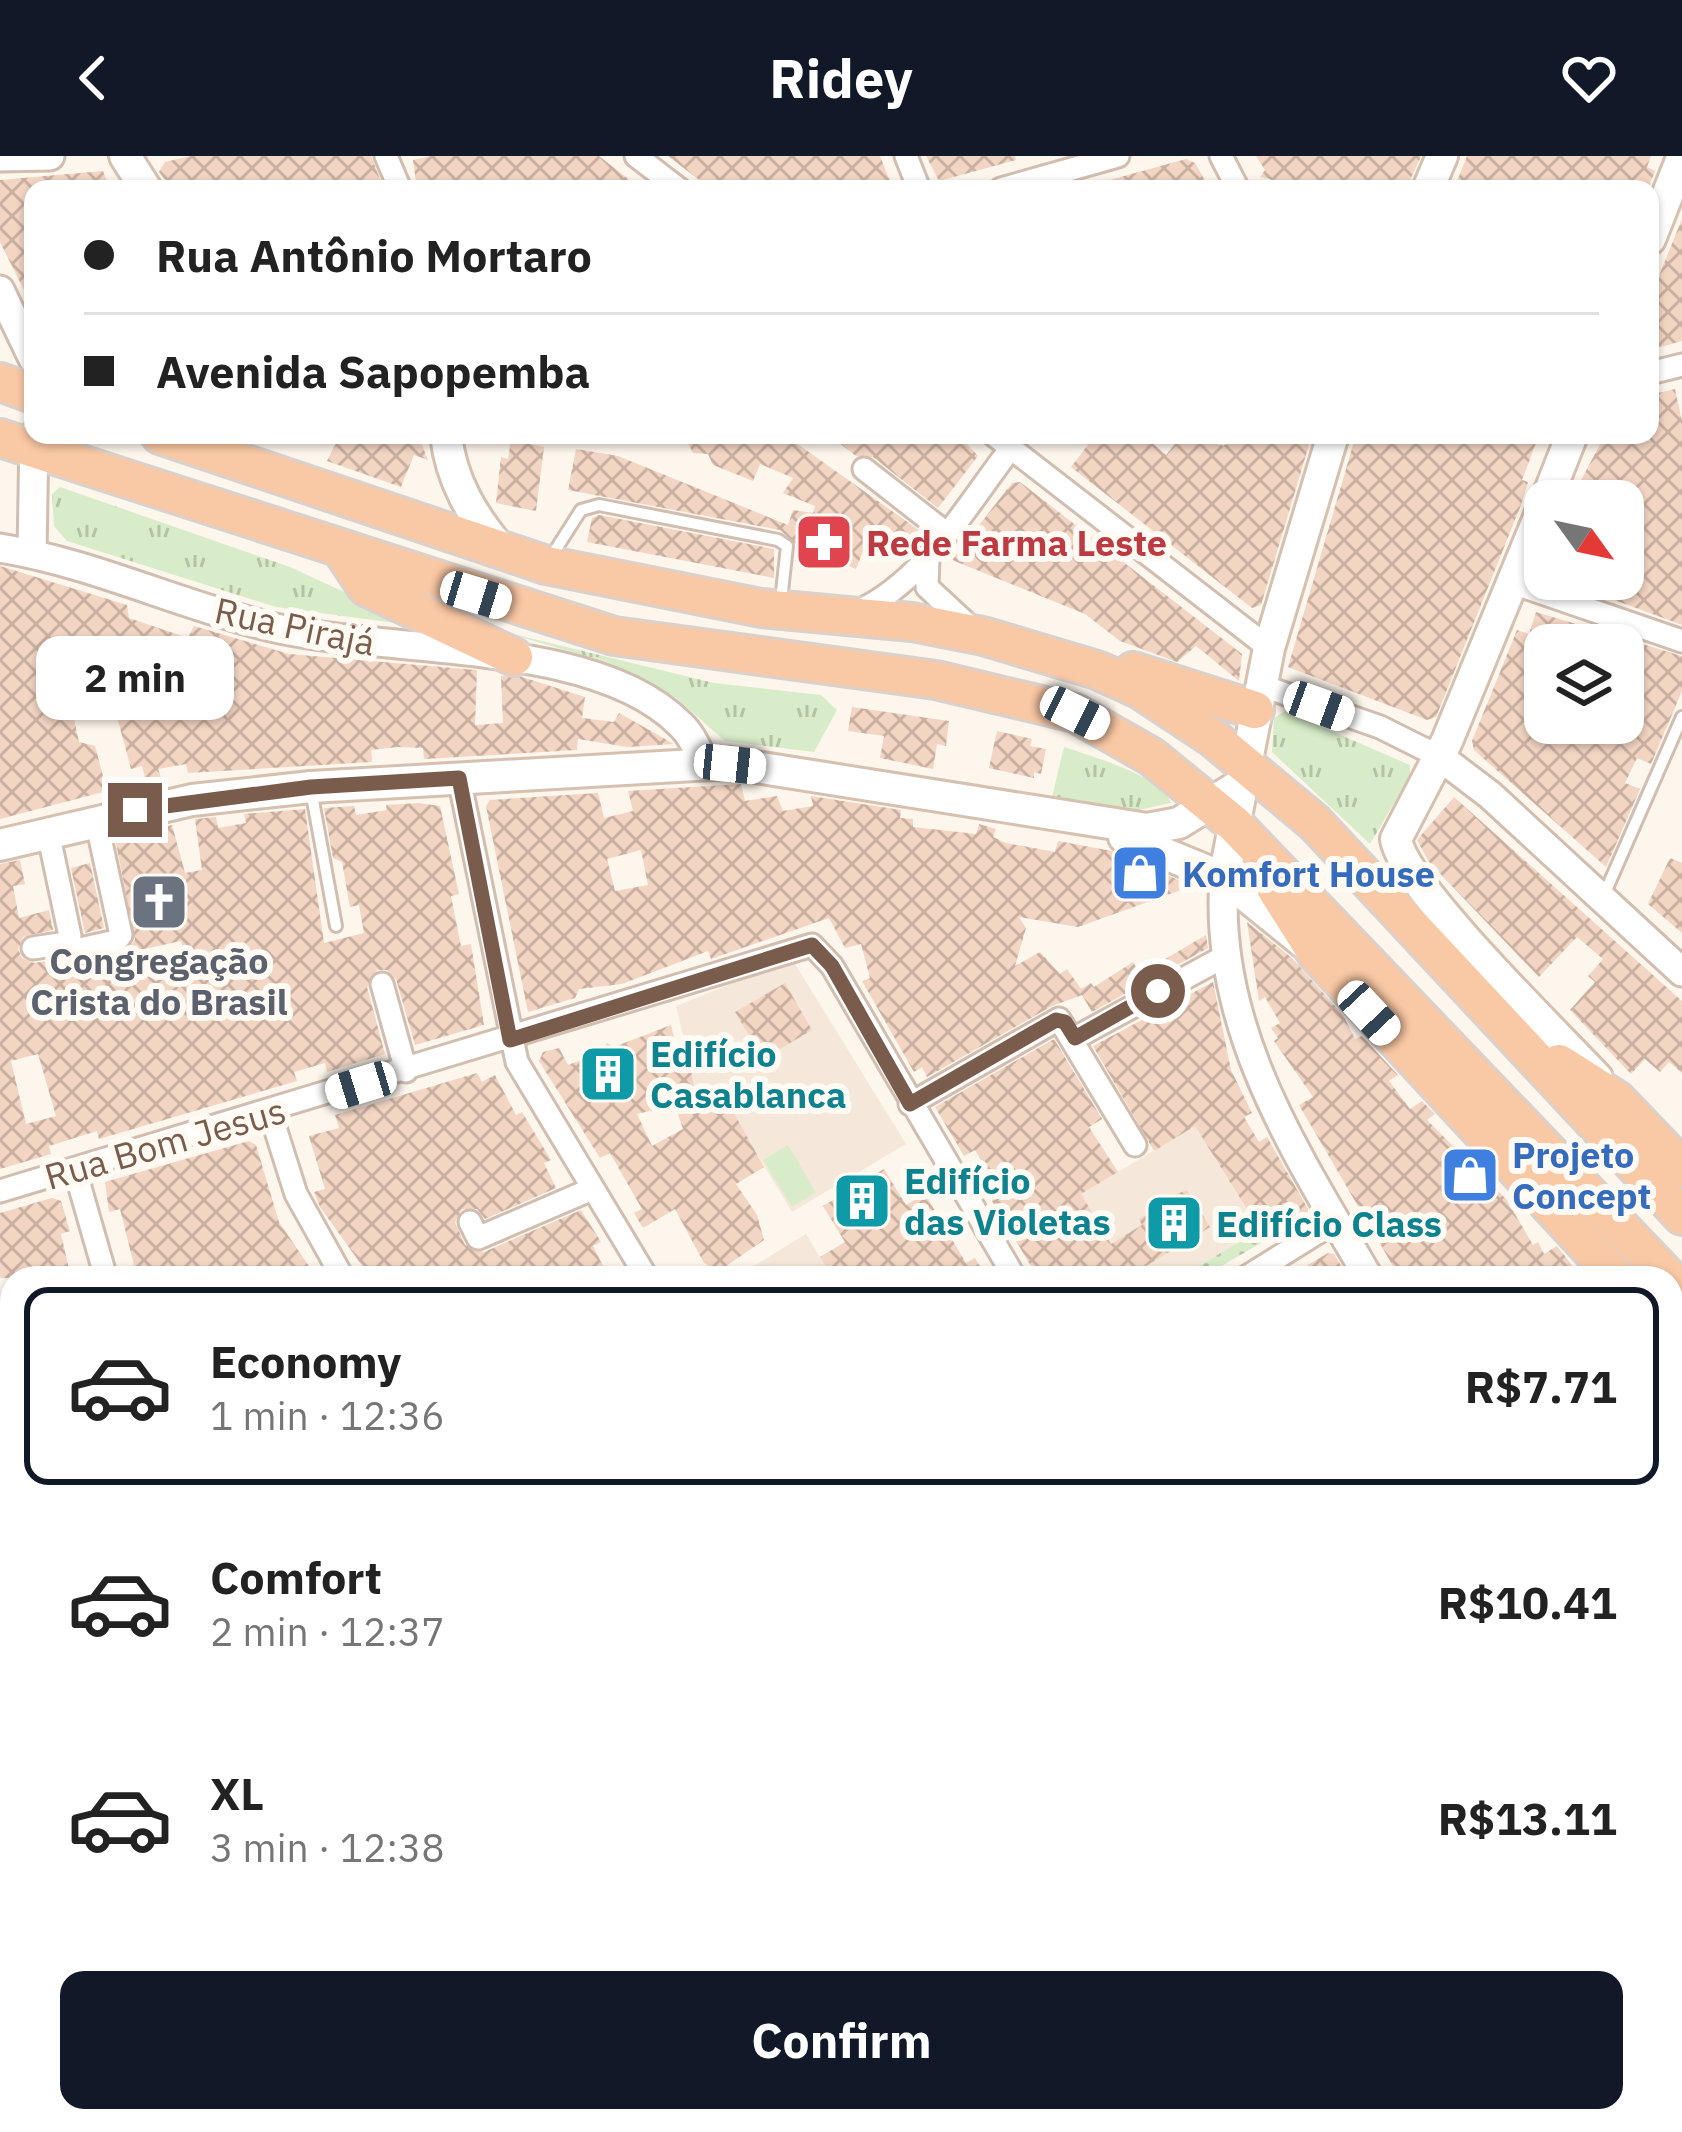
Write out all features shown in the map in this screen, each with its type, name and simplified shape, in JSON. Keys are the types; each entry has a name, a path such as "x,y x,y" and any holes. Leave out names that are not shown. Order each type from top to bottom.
{"highway":[{"path":"34,444 614,636 1014,695 1112,732 1222,813 1658,1266"},
{"path":"186,444 546,565 779,610 983,635 1097,670 1162,703 1245,773 1315,823 1682,1216"},
{"path":"340,549 366,586 514,657"},
{"path":"1097,670 1142,673 1257,697"},
{"path":"1222,813 1316,952 1606,1266"},
{"path":"1511,1032 1617,1100 1682,1168"}],"main road":[{"path":"1659,216 1682,158"},
{"path":"448,444 455,476 475,520 504,553"},
{"path":"1224,878 1222,813 1245,773 1268,648 1330,444"},
{"path":"1554,480 1568,444"},
{"path":"1524,555 1440,757 1400,828 1400,857 1617,1100"},
{"path":"0,844 175,802 311,787 705,764 816,773 1097,824 1167,827 1222,813"},
{"path":"1097,824 1224,878 1316,952"}],"street":[{"path":"0,157 50,156"},
{"path":"636,156 667,180"},
{"path":"1033,180 1118,156"},
{"path":"0,290 24,340"},
{"path":"22,440 32,553"},
{"path":"844,618 884,599 928,557 1001,444"},
{"path":"1005,444 1268,648"},
{"path":"864,470 946,532"},
{"name":"Rua Pirajá","path":"0,548 32,553 280,629 514,657 597,677 637,694 683,726 705,764"},
{"path":"928,557 925,580 934,599 983,635"},
{"path":"1513,583 1682,641"},
{"path":"1257,697 1380,727 1440,757 1682,972"},
{"path":"459,778 510,1040 524,1078 640,1266"},
{"path":"80,949 116,941 121,935 96,819"},
{"path":"33,948 66,943 70,936 48,832"},
{"path":"1224,878 1229,954 1253,1068 1363,1266"},
{"name":"Rua Bom Jesus","path":"0,1191 812,945 832,966 910,1104"},
{"path":"1075,1038 1229,954"},
{"path":"382,984 406,1071"},
{"path":"1008,1266 910,1104 1056,1020 1065,1022 1136,1145"},
{"path":"270,1112 296,1194 337,1266"},
{"path":"75,1170 103,1266"},
{"path":"470,1222 478,1238 592,1189"},
{"path":"1264,1266 1336,1221"}],"lane":[{"path":"546,565 581,510 599,505 778,540 787,546 789,557 779,610"},
{"path":"1603,898 1682,717"},
{"path":"311,787 336,926"}],"shaded area":[{"path":"792,959 906,1144 792,1212 727,1104 702,1117 676,1006"},
{"path":"1195,1126 1259,1230 1199,1266 1146,1266 1127,1235 1111,1244 1081,1194"},
{"path":"806,1234 825,1266 754,1266"}],"green space":[{"path":"60,487 290,567 418,626 276,607 67,541 54,526 52,494"},
{"path":"489,628 714,683 821,695 837,710 814,752 725,741 675,697 607,662"},
{"path":"1285,711 1410,765 1410,776 1370,844 1272,752 1274,718"},
{"path":"1064,747 1140,776 1155,784 1171,803 1129,812 1052,797"},
{"path":"788,1145 816,1192 792,1207 763,1160"},
{"path":"1259,1230 1266,1240 1222,1266 1199,1266"}],"building":[{"path":"191,156 371,156 380,180 165,180 159,172 165,162"},
{"path":"431,156 599,156 630,180 416,180 413,160"},
{"path":"668,156 880,156 889,180 699,180"},
{"path":"926,156 1015,156 1016,160 938,180"},
{"path":"1256,156 1421,156 1410,180 1271,180 1260,177 1265,170"},
{"path":"1467,156 1651,156 1647,167 1655,171 1652,180 1458,180"},
{"path":"1186,159 1195,163 1205,180 1110,180"},
{"path":"103,171 106,180 24,180 24,290 0,242 0,180"},
{"path":"1682,219 1682,341 1659,347 1659,276"},
{"path":"1675,389 1682,421 1682,625 1614,600 1644,600 1644,480 1581,480 1600,444 1659,444 1659,393"},
{"path":"336,444 422,444 428,460 414,455 401,487 327,461"},
{"path":"510,444 544,447 536,511 496,503 501,457 508,459"},
{"path":"688,444 798,444 920,531 910,544 872,529 856,569 797,545 780,530 568,490 576,449 618,456 788,525 793,510 813,513 815,506 783,493 793,478 760,464 753,481 713,465 708,454 693,453"},
{"path":"841,444 967,444 978,456 938,508 873,457 856,456"},
{"path":"1153,444 1166,455 1175,444 1309,444 1261,605 1252,608 1071,467 1088,445"},
{"path":"1353,444 1536,444 1522,480 1521,505 1436,717 1427,720 1288,667"},
{"path":"1020,482 1242,654 1239,681 1196,646 1177,662 1120,641 1085,614 952,560 1012,483"},
{"path":"599,515 774,549 774,578 587,542 592,518"},
{"path":"0,566 127,605 129,618 188,638 194,626 289,654 477,670 475,725 503,723 501,676 522,677 585,697 582,718 614,722 619,713 674,744 627,747 578,739 577,750 424,759 423,748 398,747 371,750 372,762 188,773 186,764 158,769 161,778 146,781 142,766 131,769 113,702 116,692 88,685 83,701 70,700 79,742 95,746 107,791 0,819"},
{"path":"1536,612 1576,624 1532,624"},
{"path":"1517,630 1524,632 1524,744 1644,744 1644,645 1682,656 1682,691 1651,764 1637,758 1625,783 1640,789 1606,867 1474,750 1472,741"},
{"path":"852,707 949,721 946,746 937,744 933,769 880,758 884,736 848,731"},
{"path":"997,731 1032,739 1030,746 1046,749 1041,774 1034,772 1034,778 989,768"},
{"path":"741,784 745,801 777,796 783,811 813,806 811,796 901,810 900,818 913,819 913,827 976,834 979,824 996,829 993,837 1006,843 1055,852 1058,841 1112,851 1192,886 1078,927 1019,917 1026,928 1015,966 1040,952 1060,974 1067,969 1081,989 1091,983 1094,987 1133,962 1140,974 1206,935 1208,948 1092,1012 1082,995 1052,1006 927,1077 922,1067 914,1072 862,981 870,978 861,944 845,948 829,918 711,959 708,951 622,984 579,989 575,998 528,1012 486,806 490,800 598,793 604,818 633,811 628,791","holes":["641,850 648,885 615,891 607,859"]},
{"path":"1454,797 1682,1001 1682,1073 1669,1062 1660,1072 1645,1059 1631,1074 1570,1010 1595,982 1588,976 1603,959 1577,937 1539,977 1429,862 1417,840"},
{"path":"386,805 440,806 459,894 451,896 461,946 471,944 484,1025 415,1045 396,979 387,970 377,970 367,987 385,1054 327,1072 325,1063 294,1072 297,1081 99,1139 97,1131 49,1146 51,1154 0,1169 0,864 20,860 25,884 13,886 19,918 49,910 53,930 23,937 18,949 22,958 34,963 68,958 83,964 121,955 135,940 115,838 172,825 185,873 202,870 195,819 216,817 218,828 246,823 244,814 305,809 324,943 364,933 359,905 350,907 342,862 333,858 324,808 354,806 356,815 387,810","holes":["181,941 188,968 146,977 139,950","38,1054 56,1116 26,1124 11,1061"]},
{"path":"1670,858 1682,863 1682,933 1648,904"},
{"path":"90,863 104,928 85,933 71,868"},
{"path":"1247,922 1292,958 1343,1015 1355,1039 1362,1036 1398,1075 1389,1081 1410,1109 1422,1101 1435,1114 1427,1120 1506,1199 1533,1245 1538,1242 1544,1254 1557,1246 1573,1266 1393,1266 1299,1105 1313,1097 1274,1041 1278,1038 1271,1028 1280,1023 1265,997 1259,1001"},
{"path":"1213,982 1231,1070 1252,1113 1244,1117 1259,1142 1267,1137 1308,1209 1307,1216 1266,1240 1195,1126 1154,1151 1093,1046"},
{"path":"785,983 812,1030 763,1059 735,1012"},
{"path":"671,1025 682,1072 691,1070 697,1099 721,1090 764,1167 736,1184 757,1215 764,1240 726,1266 704,1263 675,1209 643,1228 634,1213 642,1209 610,1153 600,1158 539,1061 543,1052 559,1048 568,1065 586,1058 590,1050 602,1055 607,1043 614,1047","holes":["675,1105 683,1129 652,1146 637,1114"]},
{"path":"1054,1039 1102,1119 1089,1127 1118,1172 1081,1194 1111,1244 1142,1225 1139,1219 1157,1208 1154,1203 1187,1190 1210,1227 1146,1266 1031,1266 982,1184 992,1178 975,1150 964,1156 935,1107"},
{"path":"477,1073 482,1082 495,1075 516,1115 522,1112 551,1160 544,1163 556,1188 485,1219 477,1209 462,1209 455,1222 465,1245 484,1252 581,1210 601,1242 593,1246 603,1266 362,1266 314,1192 325,1189 309,1136 339,1128 335,1115"},
{"path":"249,1141 256,1145 279,1222 309,1266 130,1266 134,1265 120,1209 109,1212 105,1182"},
{"path":"884,1169 906,1205 925,1194 966,1263 975,1258 980,1266 825,1266 820,1257 845,1242 823,1206"},
{"path":"52,1198 61,1201 70,1231 61,1234 68,1266 0,1266 0,1213"},
{"path":"1328,1253 1341,1266 1306,1266"}],"place":[{"name":"Rede Farma Leste","path":"824,542"},
{"name":"Komfort House","path":"1140,873"},
{"name":"Congregação Crista do Brasil","path":"159,902"},
{"name":"Edifício Casablanca","path":"608,1074"},
{"name":"Projeto Concept","path":"1470,1175"},
{"name":"Edifício das Violetas","path":"862,1201"},
{"name":"Edifício Class","path":"1174,1223"}],"route":[{"path":"135,810 311,787 459,778 510,1040 790,947 812,945 832,966 910,1104 1056,1020 1065,1022 1075,1038 1158,991"}]}
